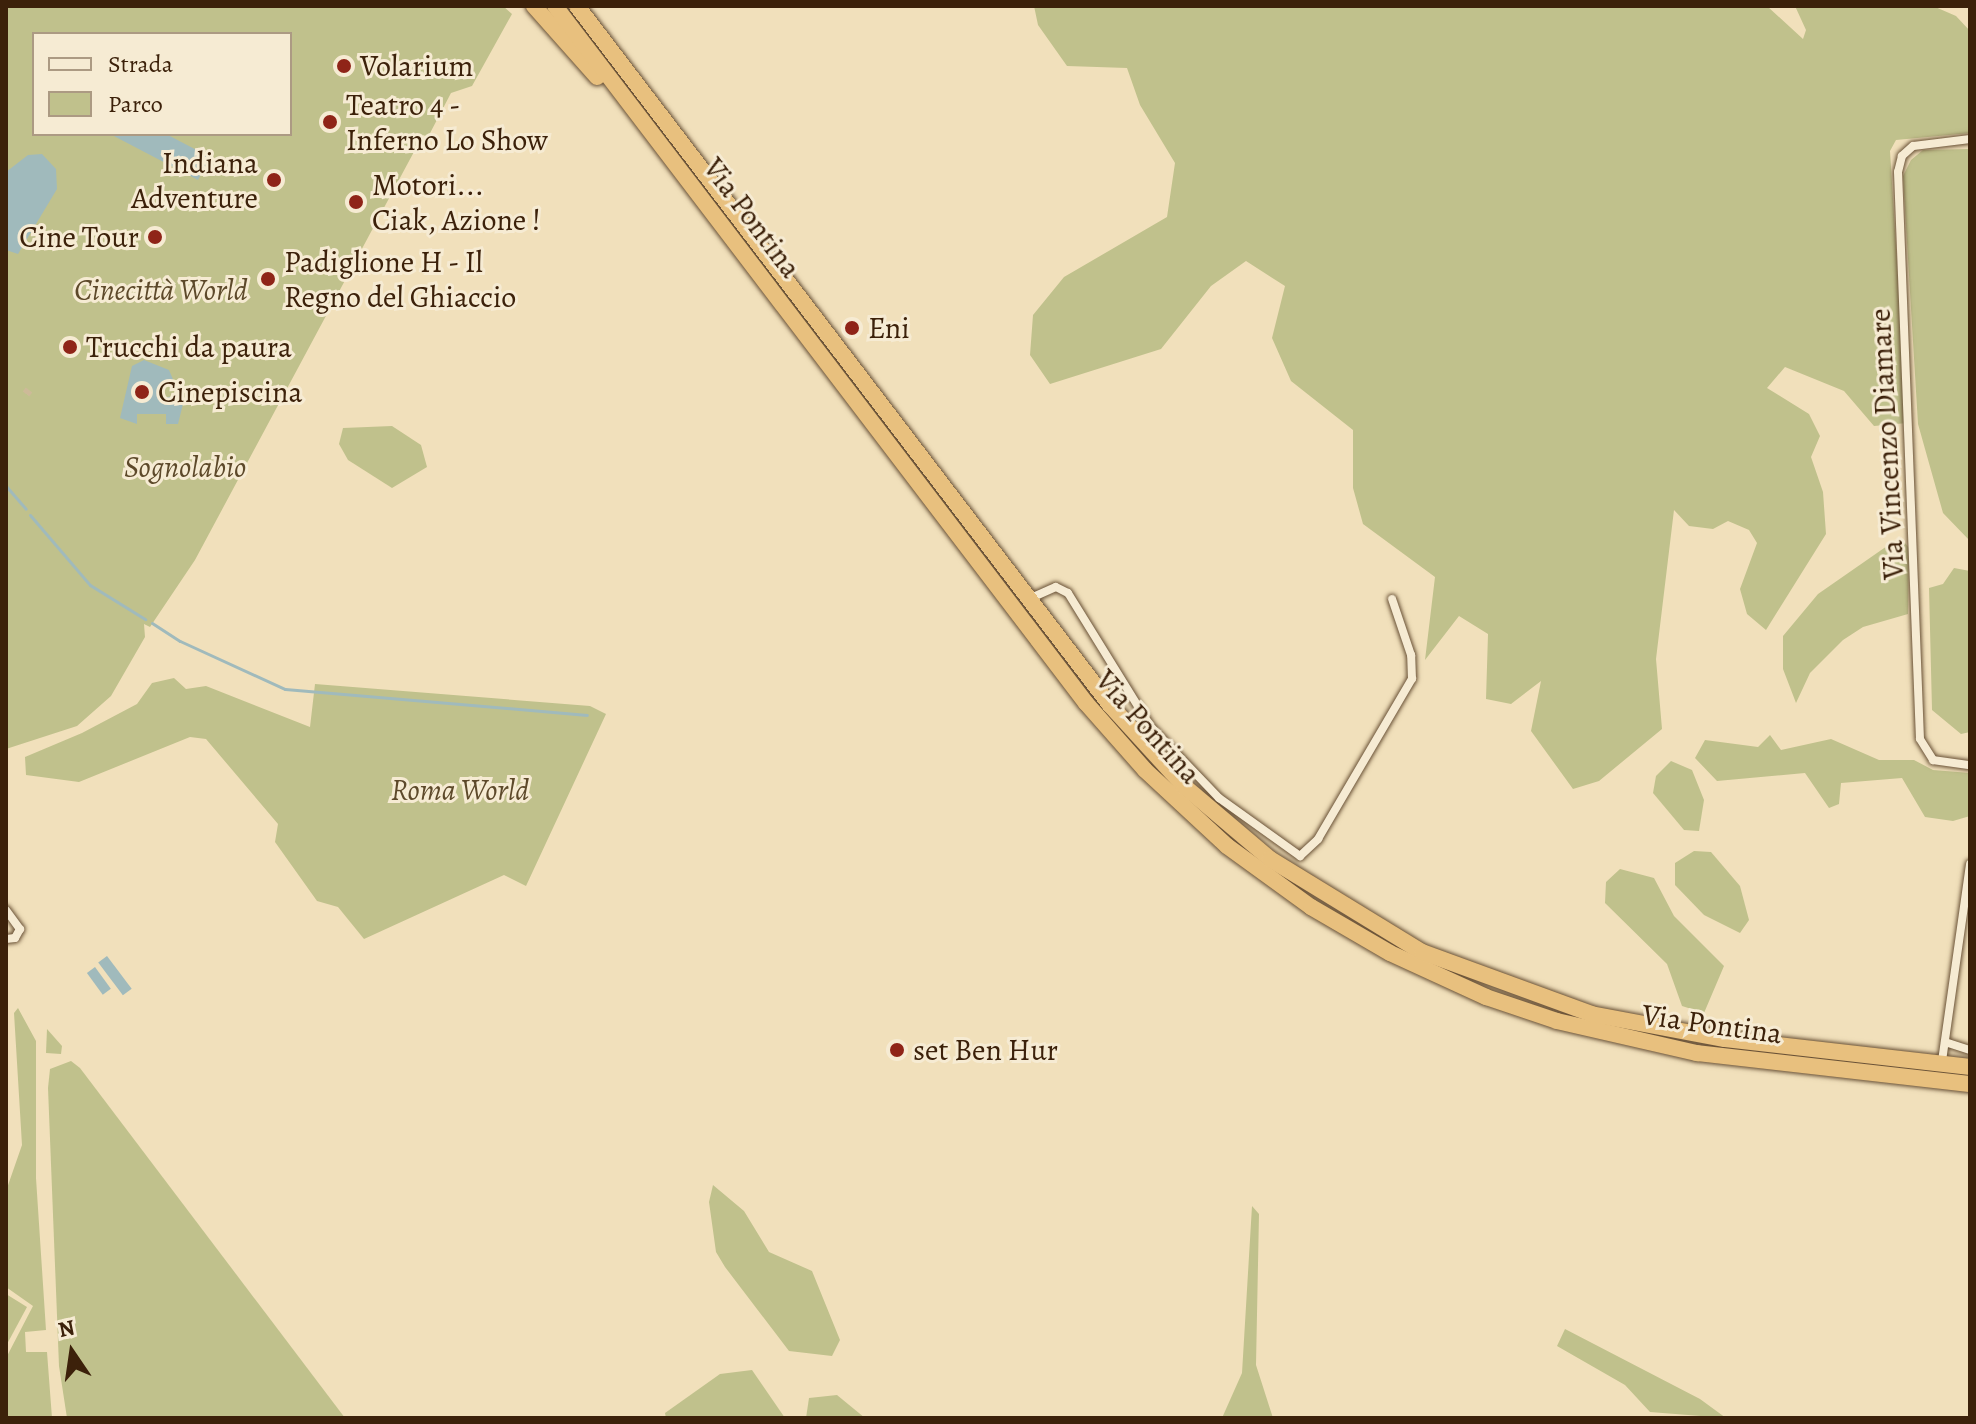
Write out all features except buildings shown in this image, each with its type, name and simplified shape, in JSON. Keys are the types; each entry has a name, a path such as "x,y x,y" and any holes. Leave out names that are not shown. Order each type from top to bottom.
{"highway":[{"path":"534,6 693,199 714,215"},
{"name":"Via Pontina","path":"555,6 1107,730 1191,816 1311,907 1450,982 1605,1036 1697,1053 1970,1084"},
{"name":"Via Pontina","path":"577,6 1110,705 1184,786 1270,859 1422,952 1534,997 1627,1023 1725,1039 1942,1061 1970,1067"}],"street":[{"name":"Via Vincenzo Diamare","path":"1970,139 1913,146 1902,156 1898,172 1920,739 1933,760 1970,765"},
{"path":"1031,598 1056,587 1068,593 1150,726 1219,798 1300,856 1318,839 1412,679 1411,655 1392,599"},
{"path":"1942,1061 1970,864"},
{"path":"6,910 20,929 15,938 6,939"},
{"path":"1945,1042 1970,1050"}],"green space":[{"name":"Cinecittà World","path":"6,6 503,6 512,14 472,86 451,93 428,137 423,135 195,560 150,627 144,624 145,637 111,696 77,726 6,749"},
{"path":"1034,6 1767,6 1803,39 1806,30 1795,6 1933,6 1956,16 1970,31 1970,133 1896,140 1890,151 1907,423 1874,426 1844,391 1785,367 1767,388 1809,414 1820,436 1811,457 1823,492 1826,534 1766,630 1747,614 1740,589 1757,543 1749,530 1728,521 1713,529 1689,526 1674,510 1656,659 1662,729 1599,781 1573,789 1531,731 1541,681 1511,704 1486,699 1488,634 1459,616 1425,660 1435,577 1363,524 1353,488 1353,430 1291,381 1272,338 1285,286 1246,261 1211,286 1161,349 1050,384 1030,355 1033,315 1064,277 1167,217 1175,163 1140,105 1127,68 1067,66 1038,25"},
{"path":"1970,149 1970,541 1943,513 1918,424 1903,176 1911,160 1923,150"},
{"path":"392,426 421,445 427,467 392,488 348,460 339,444 343,428"},
{"path":"1900,537 1909,548 1908,614 1863,627 1843,640 1810,673 1796,703 1783,669 1783,636 1818,594"},
{"path":"1954,568 1970,571 1970,732 1961,734 1932,710 1929,588 1943,584"},
{"name":"Roma World","path":"174,678 186,689 206,686 310,727 315,684 590,706 606,714 526,886 504,875 364,939 338,907 317,901 275,842 278,824 206,739 190,737 79,782 26,775 25,757 82,733 137,704 152,683"},
{"path":"1770,735 1781,750 1831,739 1879,760 1914,760 1933,770 1970,773 1970,816 1953,821 1925,817 1902,778 1841,783 1839,804 1829,808 1805,773 1717,781 1695,758 1705,740 1758,747"},
{"path":"1671,761 1692,770 1704,800 1699,831 1684,830 1653,793 1656,776"},
{"path":"1694,851 1711,852 1740,886 1749,920 1740,933 1704,915 1675,885 1675,863"},
{"path":"1620,869 1654,878 1674,916 1724,966 1704,1013 1682,1006 1667,964 1605,903 1606,882"},
{"path":"18,1008 36,1041 36,1178 46,1330 25,1332 26,1352 47,1352 52,1418 6,1418 6,1358 33,1306 6,1287 6,1191 22,1145 14,1013"},
{"path":"47,1029 62,1046 61,1054 46,1053"},
{"path":"71,1061 80,1068 345,1418 67,1418 59,1366 48,1088 50,1069"},
{"path":"713,1185 744,1211 769,1252 812,1271 840,1340 832,1356 789,1351 725,1267 716,1252 709,1202"},
{"path":"1252,1206 1259,1214 1256,1365 1273,1418 1222,1418 1242,1373"},
{"path":"6,1294 27,1307 6,1346"},
{"path":"1565,1329 1700,1399 1726,1418 1650,1412 1625,1385 1557,1346"},
{"path":"752,1370 785,1418 666,1418 665,1413 720,1374"},
{"path":"837,1395 865,1418 806,1418 809,1398"}],"water":[{"path":"114,136 170,136 210,157 198,180"},
{"path":"42,154 56,169 57,189 18,254 6,250 6,172 28,155"},
{"name":"Cinepiscina","path":"144,360 169,370 175,384 169,381 158,393 161,398 174,396 176,388 183,404 178,424 166,424 166,414 137,414 137,424 120,418 132,366"},
{"path":"107,956 132,989 123,995 98,963"},
{"path":"95,967 111,989 103,995 87,973"}],"waterway":[{"path":"6,486 26,509"},
{"path":"30,515 90,585 145,619"},
{"path":"152,623 180,641 285,689 587,715"}],"tunnel":[{"path":"26,394 29,390"}],"place":[{"name":"Volarium","path":"344,66"},
{"name":"Teatro 4 - Inferno Lo Show","path":"330,122"},
{"name":"Indiana Adventure","path":"274,180"},
{"name":"Motori... Ciak, Azione !","path":"356,202"},
{"name":"Cine Tour","path":"155,237"},
{"name":"Padiglione H - Il Regno del Ghiaccio","path":"268,279"},
{"name":"Eni","path":"852,328"},
{"name":"Trucchi da paura","path":"70,347"},
{"name":"Cinepiscina","path":"142,392"},
{"name":"set Ben Hur","path":"897,1050"}],"park label":[{"name":"Sognolabio","path":"185,467"}]}
